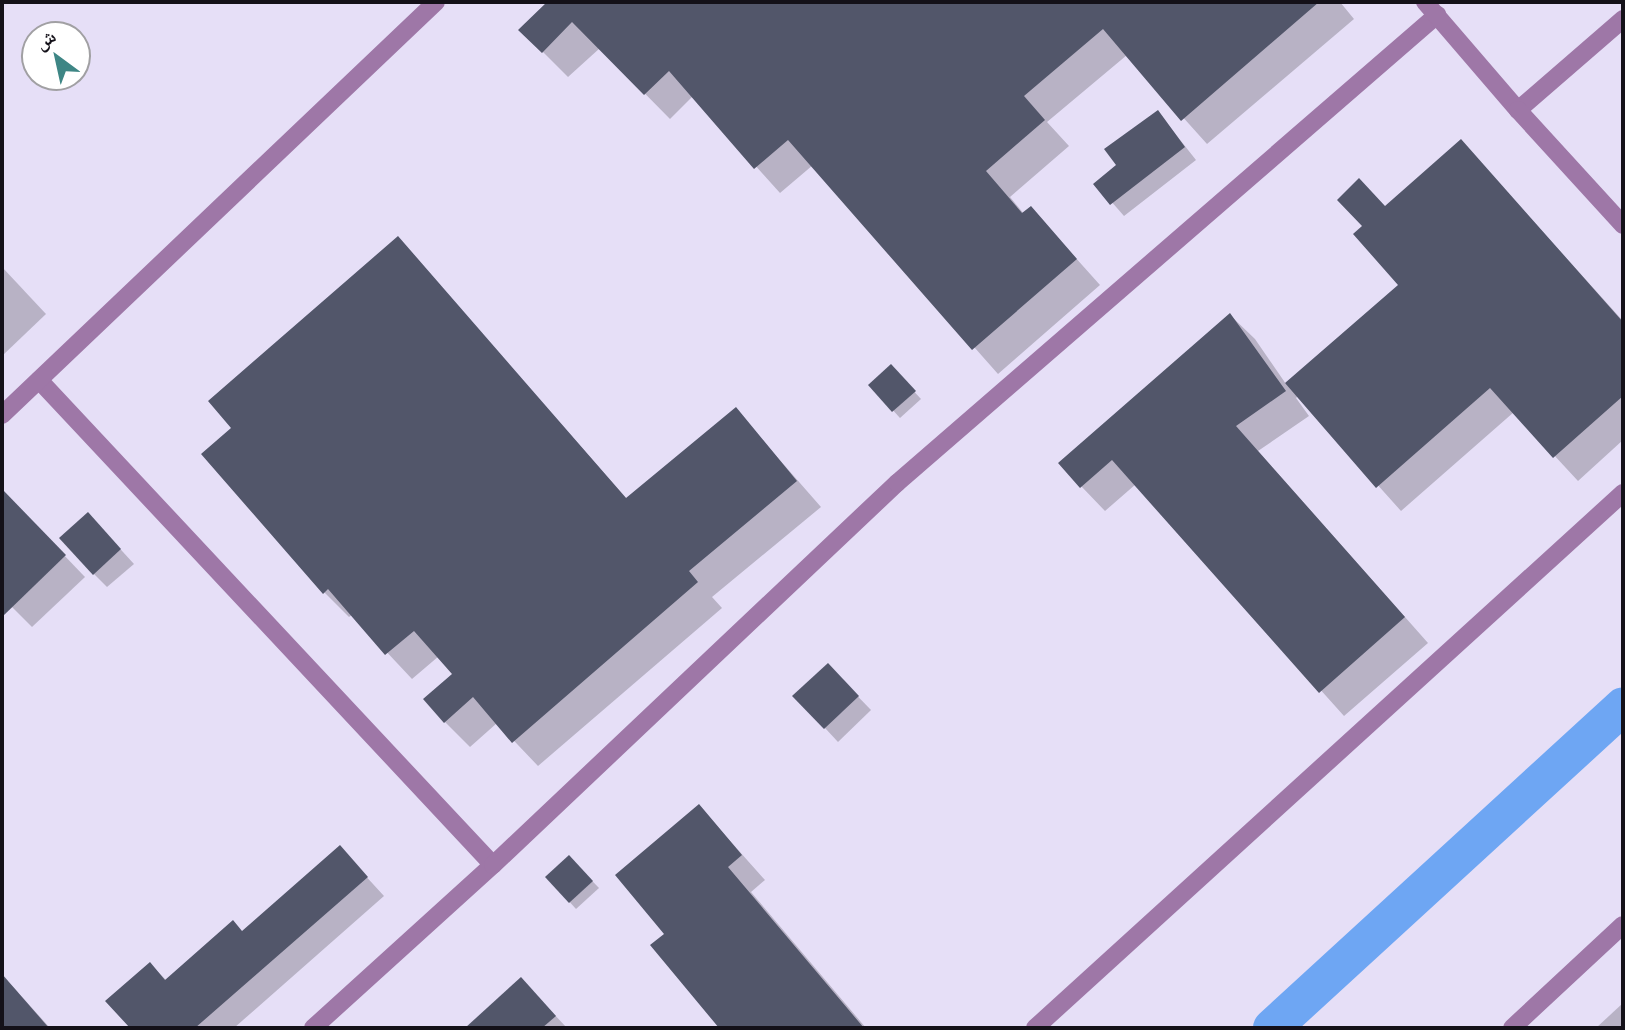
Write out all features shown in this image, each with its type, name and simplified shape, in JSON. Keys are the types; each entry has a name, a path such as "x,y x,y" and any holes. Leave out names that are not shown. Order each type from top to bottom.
{"street":[{"path":"2,415 436,2"},
{"path":"313,1028 492,865 897,483 1431,8 1518,110 1623,225"},
{"path":"1518,110 1623,19"},
{"path":"39,380 492,865"},
{"path":"1035,1028 1623,494"},
{"path":"1512,1028 1623,925"}],"building":[{"path":"547,2 1319,2 1181,121 1103,29 1024,96 1045,120 986,171 1022,213 1031,206 1077,259 972,350 788,140 754,169 669,71 644,95 572,22 542,53 518,30"},
{"path":"1158,110 1185,147 1110,205 1093,184 1116,165 1104,149"},
{"path":"1461,139 1623,322 1623,396 1553,458 1490,388 1376,488 1285,383 1398,285 1353,234 1362,226 1337,200 1359,178 1385,206"},
{"path":"398,236 626,498 736,407 797,481 689,571 698,582 512,743 473,697 444,723 423,699 452,674 414,631 385,655 328,589 323,594 201,454 231,428 208,401"},
{"path":"1230,313 1286,391 1236,426 1405,617 1319,693 1112,460 1080,488 1058,463"},
{"path":"891,364 916,391 892,412 868,385"},
{"path":"2,489 66,555 2,617"},
{"path":"88,512 121,549 93,575 59,538"},
{"path":"828,663 859,696 824,729 792,696"},
{"path":"699,804 742,855 728,867 864,1028 719,1028 650,945 664,934 615,875"},
{"path":"340,845 368,877 195,1028 130,1028 105,1001 150,962 165,980 233,920 242,931"},
{"path":"569,855 593,881 569,903 545,877"},
{"path":"2,974 49,1028 2,1028"},
{"path":"521,977 556,1016 542,1028 465,1028"}],"waterway":[{"path":"1272,1028 1623,706"}]}
